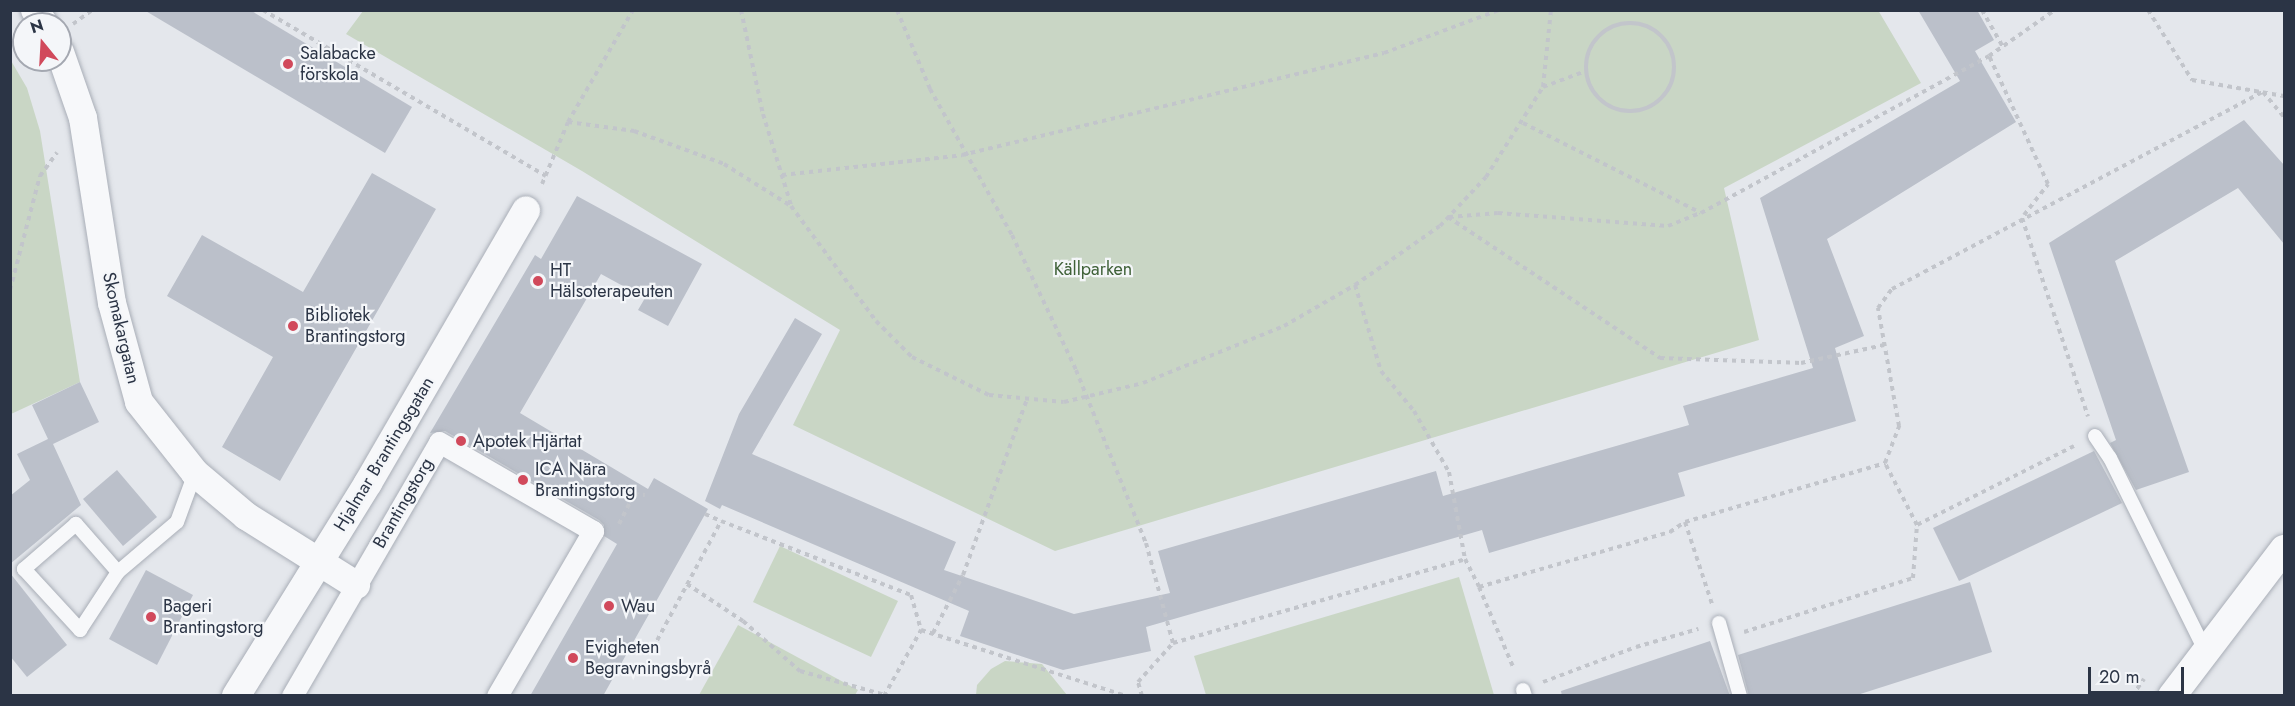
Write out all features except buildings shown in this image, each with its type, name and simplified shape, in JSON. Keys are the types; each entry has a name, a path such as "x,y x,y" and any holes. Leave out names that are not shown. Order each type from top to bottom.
{"street":[{"name":"Skomakargatan","path":"67,72 83,118 112,303 128,372 139,402 195,472 262,528 320,560 356,585"},
{"name":"Hjalmar Brantingsgatan","path":"236,696 320,560 526,210"},
{"name":"Brantingstorg","path":"292,696 439,442 593,531 497,696"},
{"path":"2172,696 2284,549"}],"lane":[{"path":"2095,436 2110,458 2206,652"},
{"path":"118,572 76,524 24,569 80,630 118,572 177,522 195,472"},
{"path":"1719,623 1740,696"}],"path":[{"path":"263,10 546,176"},
{"path":"526,210 546,176 568,122 633,10"},
{"path":"741,10 763,114 791,206 876,321 912,357 990,395 1064,402 1143,383 1220,355 1284,326 1355,285 1449,217 1486,177 1523,123 1544,87 1551,10"},
{"path":"897,10 930,90 969,154 1012,235 1087,397 1146,543 1173,643"},
{"path":"782,176 969,154 1384,53 1499,10"},
{"path":"1982,10 2003,47"},
{"path":"1449,217 1498,213 1668,226 1701,213 1989,56 2055,10"},
{"path":"2148,10 2192,80 2284,96"},
{"path":"1624,24 1646,26 1659,33 1673,59 1674,74 1661,99 1636,111 1622,110 1603,101 1590,85 1586,71 1593,43 1604,32 1624,24"},
{"path":"1989,56 2048,184 2022,218"},
{"path":"1544,87 1586,71"},
{"path":"2263,92 2284,117"},
{"path":"2022,218 2095,436 1917,525 1885,463 1899,426 1878,308 1893,289 2022,218 2263,92"},
{"path":"10,290 40,176 83,118"},
{"path":"568,122 634,131 724,164 791,206"},
{"path":"1523,123 1701,213"},
{"path":"1449,217 1660,358 1801,363 1884,345"},
{"path":"1355,285 1381,370 1414,411 1449,472 1465,559 1524,693"},
{"path":"933,633 963,575 1027,399"},
{"path":"1479,587 1670,532 1685,522 1885,463"},
{"path":"616,529 634,494 645,495"},
{"path":"687,584 743,621 801,671 885,695 921,630 911,595 705,514"},
{"path":"653,648 721,521"},
{"path":"1685,522 1719,623"},
{"path":"1142,696 1138,682 1173,643 1465,559"},
{"path":"921,630 1127,696"}],"green space":[{"name":"Källparken","path":"1878,10 1921,83 1724,188 1759,340 1055,551 793,425 840,330 582,171 346,34 363,11"},
{"path":"10,59 12,72 18,72 27,88 40,131 80,382 11,414"},
{"path":"780,546 898,601 871,657 753,602"},
{"path":"1459,577 1494,695 1206,695 1194,656"},
{"path":"738,625 858,690 855,695 699,695"},
{"path":"1005,661 1042,664 1067,695 976,695 977,685 991,669"}],"place":[{"name":"Salabacke förskola","path":"288,64"},
{"name":"HT Hälsoterapeuten","path":"538,281"},
{"name":"Bibliotek Brantingstorg","path":"293,326"},
{"name":"Apotek Hjärtat","path":"461,441"},
{"name":"ICA Nära Brantingstorg","path":"523,480"},
{"name":"Wau","path":"609,606"},
{"name":"Bageri Brantingstorg","path":"151,617"},
{"name":"Evigheten Begravningsbyrå","path":"573,658"}]}
